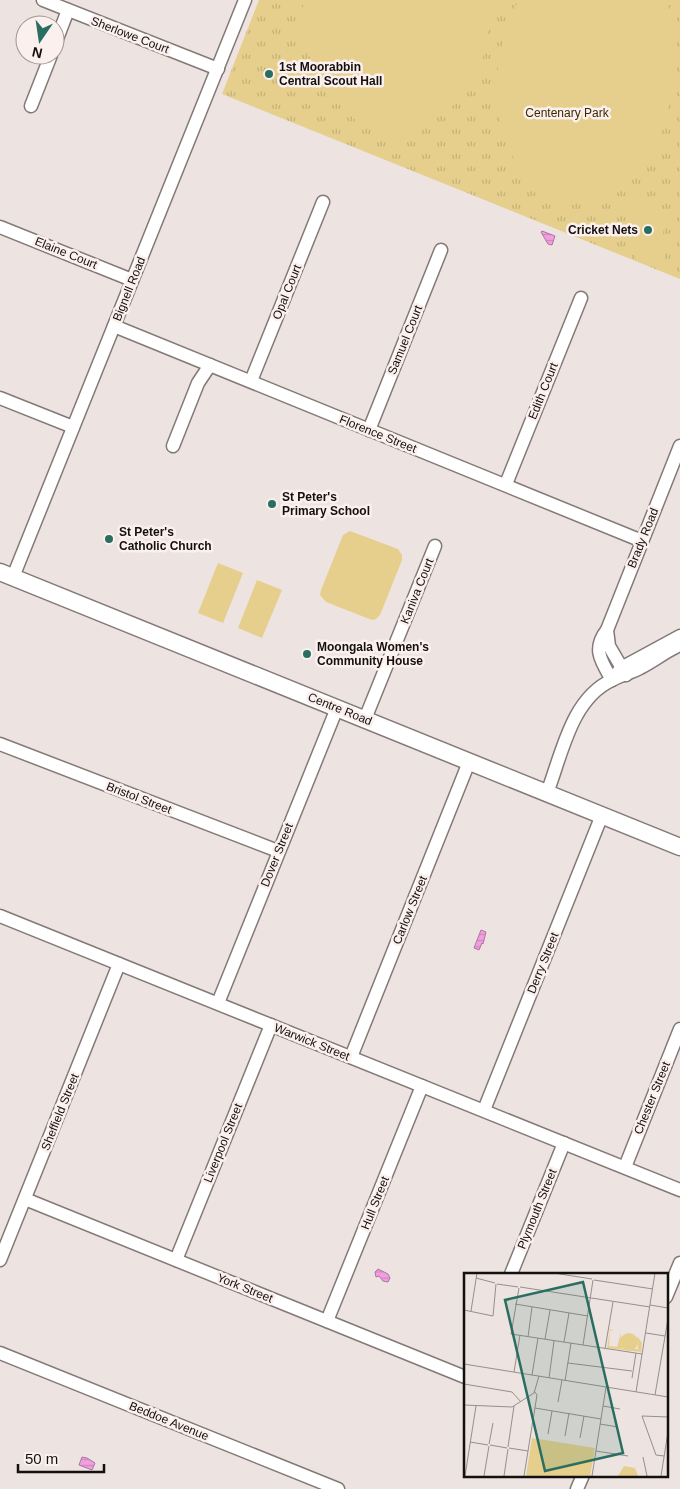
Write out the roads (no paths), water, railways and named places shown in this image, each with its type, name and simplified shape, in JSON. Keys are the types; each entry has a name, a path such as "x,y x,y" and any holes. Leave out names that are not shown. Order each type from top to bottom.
{"main road":[{"name":"Centre Road","path":"7,575 680,847"}],"street":[{"name":"Sherlowe Court","path":"43,0 218,69"},
{"name":"Bignell Road","path":"7,575 73,427 245,0"},
{"path":"65,18 68,10"},
{"path":"31,106 47,65"},
{"name":"Opal Court","path":"251,381 323,202"},
{"name":"Elaine Court","path":"0,227 132,280"},
{"name":"Samuel Court","path":"369,430 441,250"},
{"name":"Edith Court","path":"506,484 581,298"},
{"name":"Florence Street","path":"114,326 506,484 642,541"},
{"path":"173,446 198,383 210,365"},
{"path":"0,398 73,427"},
{"name":"Brady Road","path":"612,680 600,659 598,652 599,642 607,630 680,446"},
{"name":"Kaniva Court","path":"365,719 435,546"},
{"path":"607,630 608,646 624,672"},
{"path":"547,793 578,710 592,694 680,636"},
{"path":"624,672 680,645"},
{"name":"Dover Street","path":"218,1004 337,708"},
{"name":"Bristol Street","path":"0,744 278,851"},
{"name":"Carlow Street","path":"351,1058 469,762"},
{"name":"Derry Street","path":"484,1110 602,815"},
{"name":"Warwick Street","path":"0,916 680,1190"},
{"name":"Sheffield Street","path":"0,1260 119,964"},
{"name":"Liverpool Street","path":"176,1260 271,1025"},
{"name":"Chester Street","path":"625,1168 680,1029"},
{"name":"Hull Street","path":"327,1321 422,1086"},
{"name":"Plymouth Street","path":"511,1273 564,1143"},
{"name":"York Street","path":"25,1199 464,1377"},
{"path":"668,1292 680,1263"},
{"name":"Beddoe Avenue","path":"0,1353 338,1489"},
{"path":"577,1489 583,1476"}],"place":[{"name":"1st Moorabbin Central Scout Hall","path":"269,74"},
{"name":"Cricket Nets","path":"648,230"},
{"name":"St Peter's Primary School","path":"272,504"},
{"name":"St Peter's Catholic Church","path":"109,539"},
{"name":"Moongala Women's Community House","path":"307,654"}],"park label":[{"name":"Centenary Park","path":"567,113"}]}
